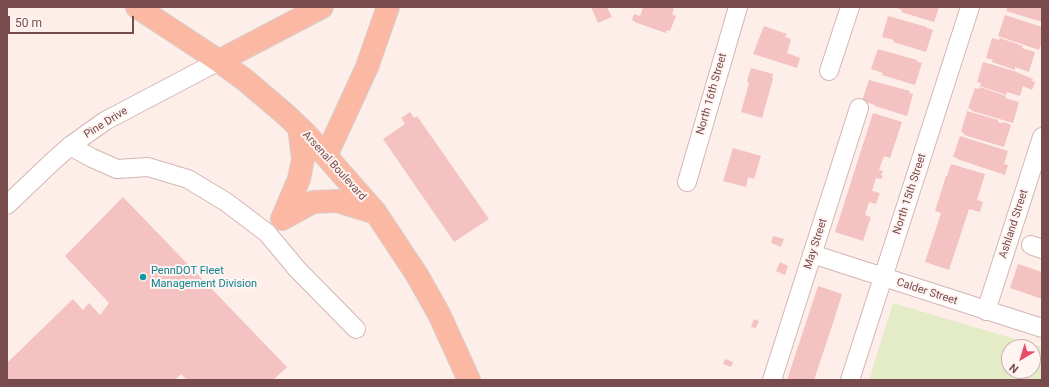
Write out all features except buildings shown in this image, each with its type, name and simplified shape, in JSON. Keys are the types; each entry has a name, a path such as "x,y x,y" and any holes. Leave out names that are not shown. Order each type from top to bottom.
{"main road":[{"name":"Arsenal Boulevard","path":"137,7 219,61 255,89 299,127 326,156 376,213 421,282 439,314 469,380"},
{"path":"219,61 322,7"},
{"path":"326,156 364,73 388,7"},
{"path":"275,226 299,179 303,159 299,127"},
{"path":"275,226 313,202 337,201 376,213"}],"street":[{"name":"North 16th Street","path":"687,182 738,7"},
{"path":"829,71 850,7"},
{"name":"North 15th Street","path":"850,380 970,7"},
{"name":"Pine Drive","path":"7,205 70,146 105,121 219,61"},
{"name":"May Street","path":"772,380 860,108"},
{"name":"Ashland Street","path":"986,311 1042,138"},
{"path":"70,146 117,169 148,167 188,179 226,202 275,226 297,269 356,329"},
{"name":"Calder Street","path":"812,254 1042,328"}],"green space":[{"path":"893,303 1015,339 1001,339 1001,379 1041,379 1042,347 1042,380 869,380"}],"place":[{"name":"PennDOT Fleet Management Division","path":"143,277"}]}
